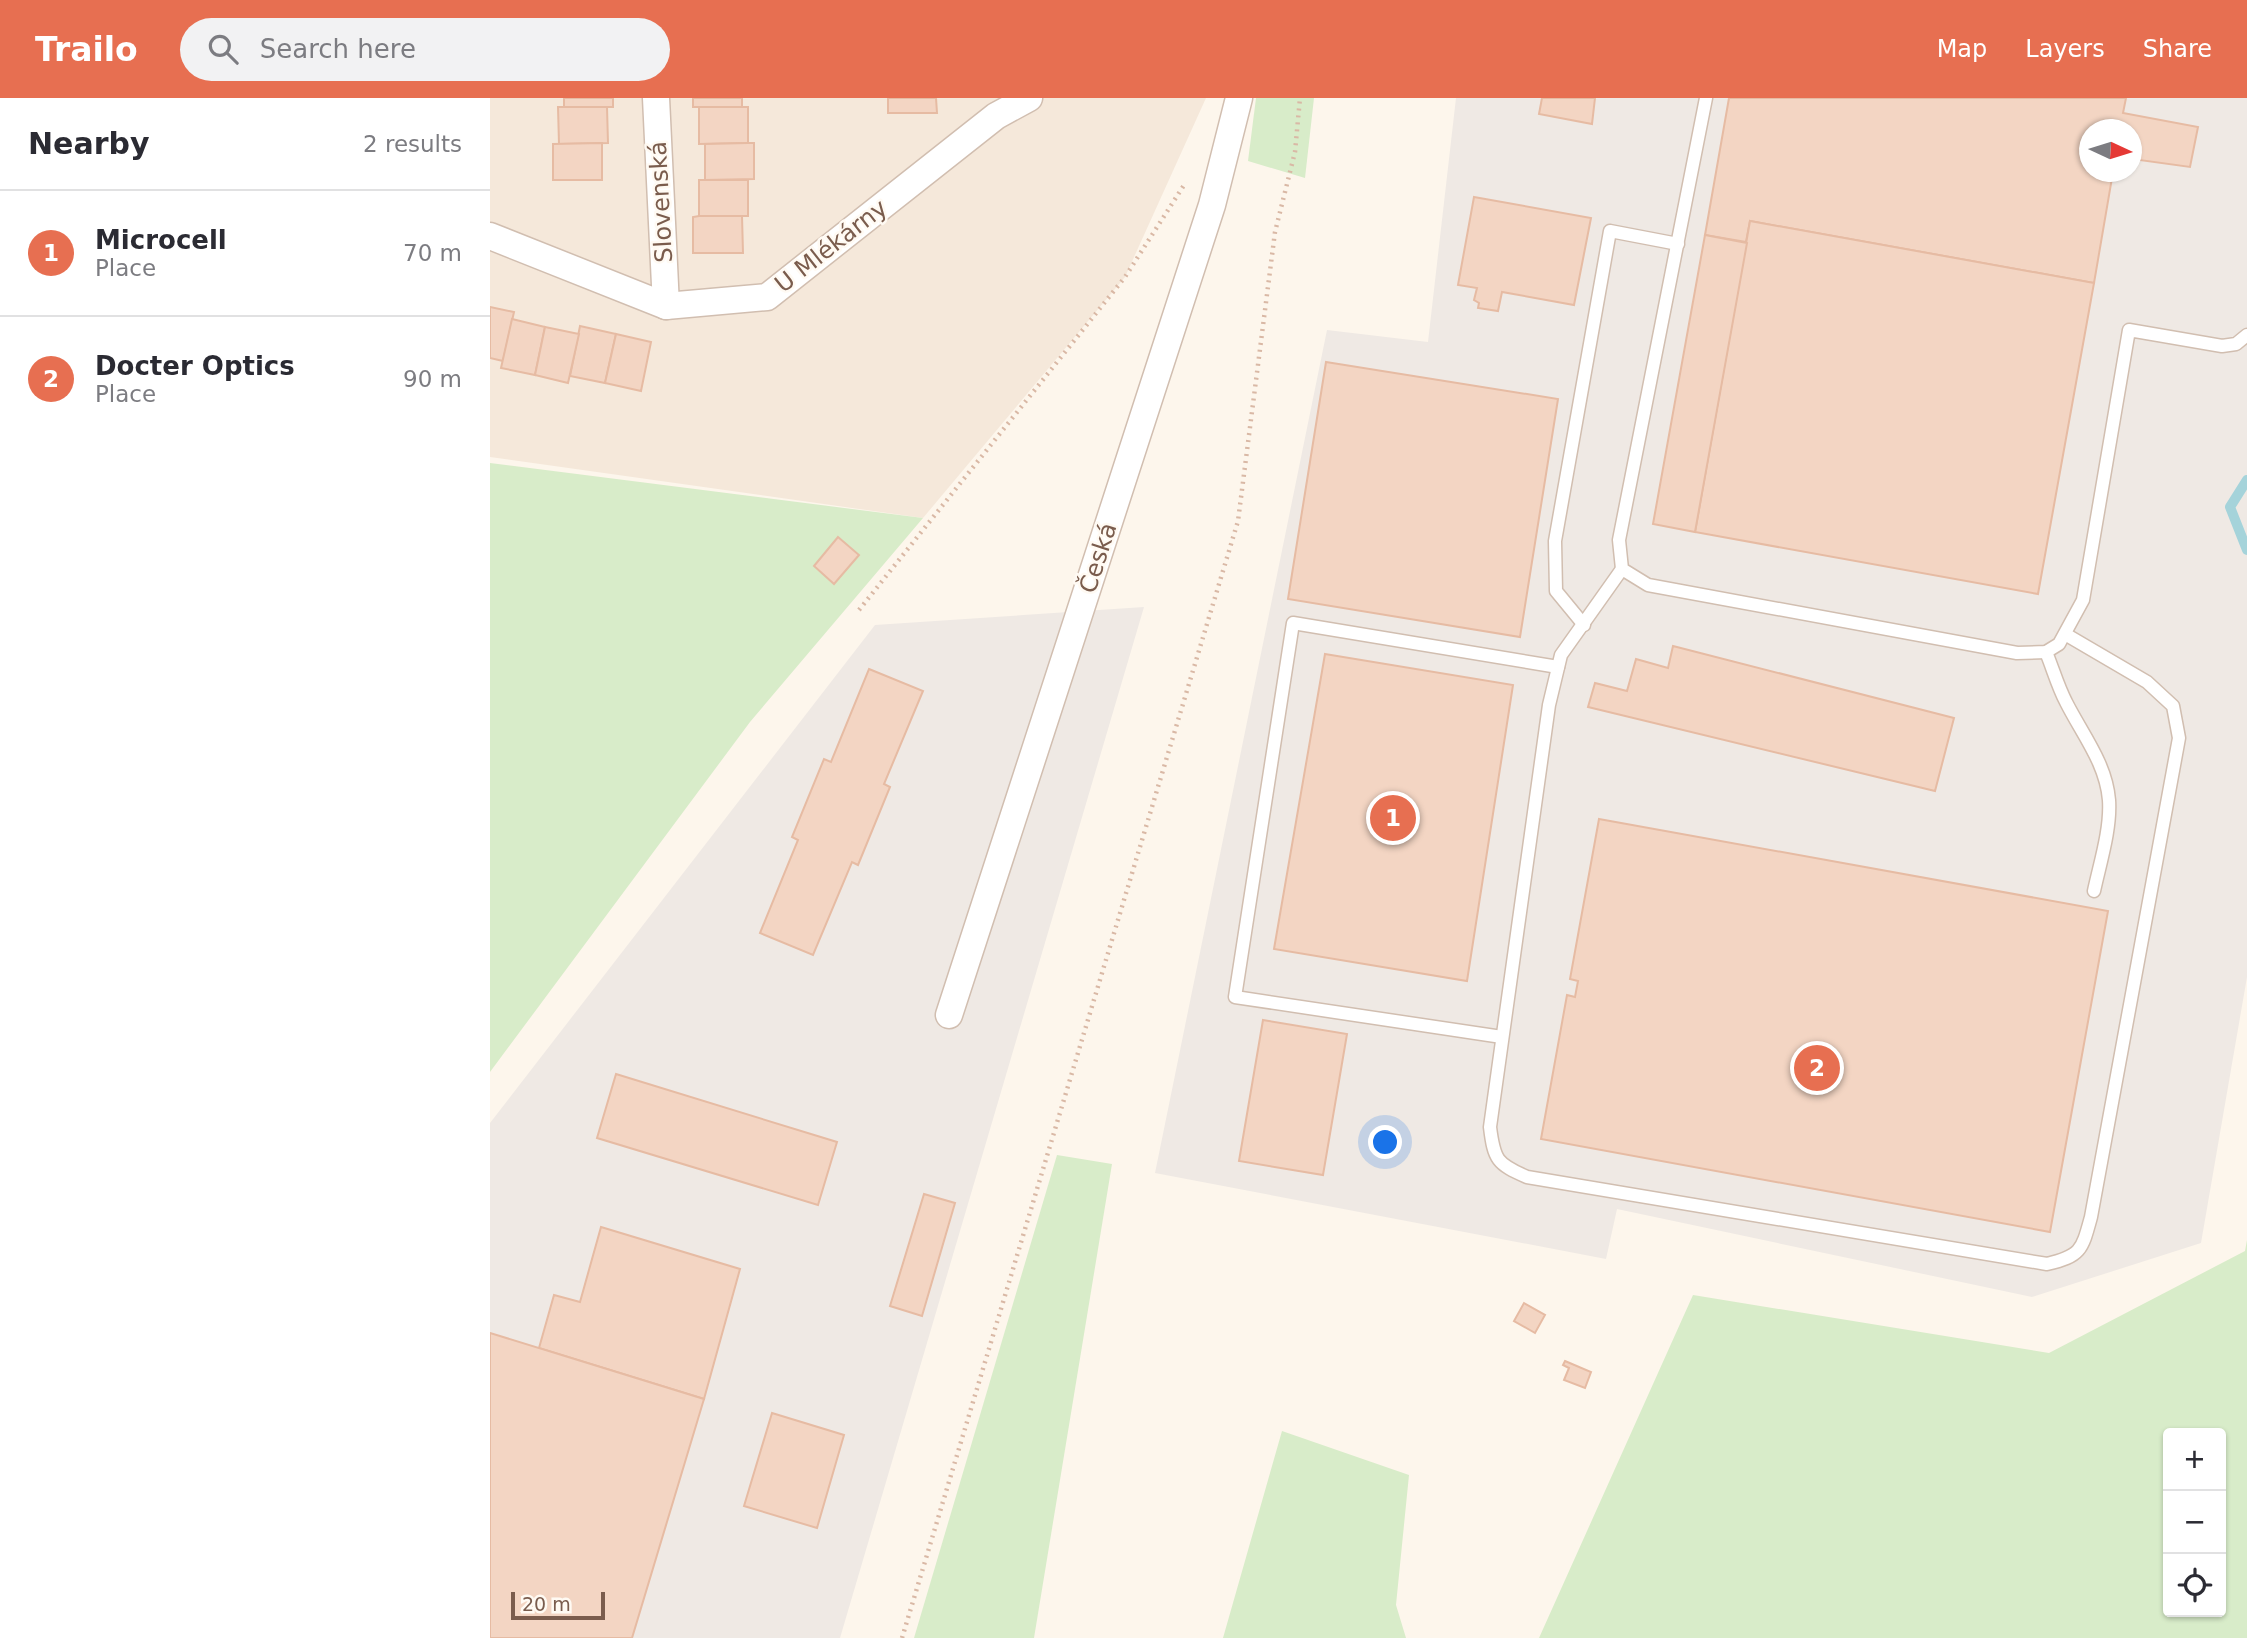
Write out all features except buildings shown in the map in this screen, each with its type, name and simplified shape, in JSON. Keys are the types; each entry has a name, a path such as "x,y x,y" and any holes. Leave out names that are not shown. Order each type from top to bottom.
{"street":[{"name":"Slovenská","path":"656,98 666,306"},
{"name":"U Mlékárny","path":"490,236 666,306 767,297 996,107 1028,98"},
{"name":"Česká","path":"950,1015 1212,205 1239,98"}],"lane":[{"path":"1706,98 1619,540 1622,569 1561,655 1549,705 1490,1127 1493,1152 1503,1166 1527,1177 2012,1261 2046,1264 2069,1259 2083,1248 2091,1217 2179,738 2173,706 2147,682 2065,635"},
{"path":"1584,625 1556,591 1555,541 1610,231 1678,244"},
{"path":"1622,569 1648,585 2017,653 2046,652 2065,635 2083,600 2129,330 2222,345 2236,344 2247,335"},
{"path":"1502,1037 1235,997 1293,623 1558,667"},
{"path":"2046,652 2066,702 2088,738 2105,777 2109,802 2108,822 2094,891"}],"path":[{"path":"902,1638 1238,521 1275,232 1295,152 1300,98"},
{"path":"859,610 1125,277 1189,176"}],"shaded area":[{"path":"490,98 1206,98 1125,277 923,518 490,457"},
{"path":"1456,98 2247,98 2247,977 2201,1243 2032,1297 1617,1209 1606,1259 1155,1173 1327,330 1428,342"},
{"path":"1144,607 840,1638 490,1638 490,1123 875,625"}],"green space":[{"path":"1256,98 1314,98 1305,178 1248,161"},
{"path":"490,463 923,518 750,722 490,1072"},
{"path":"1057,1155 1112,1164 1034,1638 914,1638"},
{"path":"2247,1240 2247,1638 1539,1638 1693,1295 2049,1353 2245,1251"},
{"path":"1282,1431 1409,1475 1396,1605 1406,1638 1223,1638"}],"waterway":[{"path":"2247,480 2230,507 2247,550"}],"place":[{"name":"Microcell","path":"1393,818"},
{"name":"Docter Optics","path":"1817,1068"}]}
